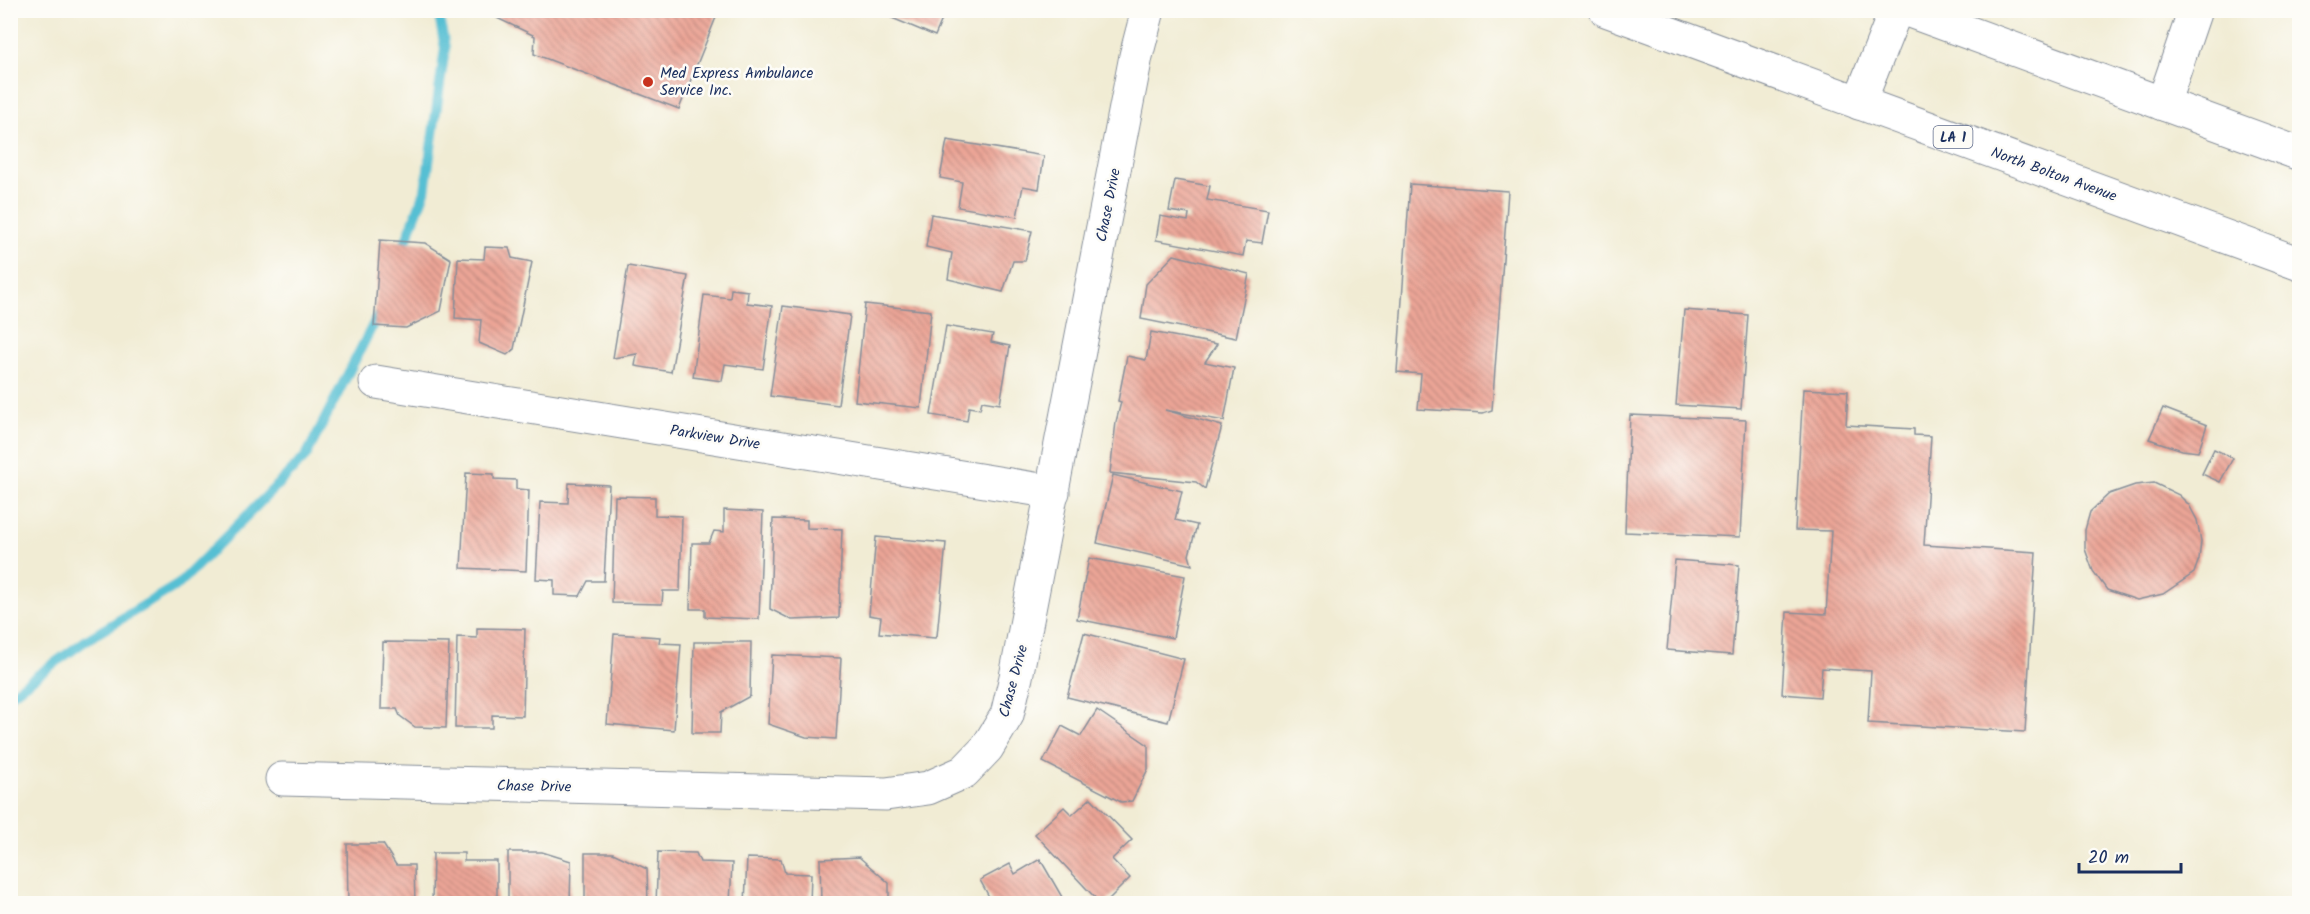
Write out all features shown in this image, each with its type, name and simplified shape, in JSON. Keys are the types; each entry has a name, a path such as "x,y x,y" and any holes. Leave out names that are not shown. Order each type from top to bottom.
{"street":[{"name":"Chase Drive","path":"282,779 886,794 928,788 964,772 987,748 1007,715 1053,492 1136,56 1148,10"},
{"name":"North Bolton Avenue","path":"1605,10 2300,264"},
{"path":"1859,103 1896,10"},
{"path":"1907,10 2300,154"},
{"path":"2163,104 2194,10"},
{"name":"Parkview Drive","path":"376,382 1053,492"}],"building":[{"name":"Med Express Ambulance Service Inc.","path":"500,10 719,10 679,109 534,54 535,36 497,18"},
{"path":"873,10 946,10 935,36"},
{"path":"947,140 1044,156 1039,189 1023,186 1017,217 958,207 962,182 940,178"},
{"path":"1175,180 1210,186 1207,200 1268,210 1262,243 1246,241 1243,256 1156,240 1160,216 1188,221 1189,214 1169,211"},
{"path":"1410,184 1508,191 1492,410 1483,413 1418,409 1421,374 1397,372"},
{"path":"931,214 1032,231 1025,261 1013,261 1003,292 948,279 952,253 926,247"},
{"path":"380,240 425,243 451,259 441,311 406,328 374,326"},
{"path":"485,247 509,248 512,258 532,262 514,349 507,355 479,343 481,320 455,318 458,258 484,259"},
{"path":"1174,255 1249,274 1236,338 1141,319 1146,284"},
{"path":"628,266 688,276 671,372 635,366 637,354 613,358"},
{"path":"731,289 748,291 747,303 772,306 763,369 725,364 722,381 693,377 704,295 730,298"},
{"path":"865,304 931,311 921,408 855,401"},
{"path":"783,306 850,315 838,405 770,396"},
{"path":"1684,310 1748,315 1741,409 1676,405"},
{"path":"946,326 993,334 991,342 1010,346 1000,404 982,401 980,409 969,407 967,421 931,415"},
{"path":"1151,332 1217,344 1205,362 1234,368 1224,421 1165,410 1222,426 1205,489 1196,482 1110,473 1116,422 1121,402 1118,401 1127,356 1146,360"},
{"path":"1803,389 1848,391 1846,425 1914,429 1914,435 1931,436 1924,545 2036,552 2025,732 1868,723 1871,671 1822,668 1820,697 1782,694 1787,612 1826,614 1831,531 1795,530"},
{"path":"2163,408 2207,425 2198,452 2182,450 2149,439"},
{"path":"1630,415 1746,420 1740,537 1625,532"},
{"path":"2214,449 2233,458 2220,482 2202,474"},
{"path":"466,473 494,474 494,479 516,480 516,489 529,490 526,571 461,568"},
{"path":"1113,475 1182,491 1175,520 1197,525 1189,555 1192,565 1097,543"},
{"path":"569,483 609,485 604,581 588,581 580,596 554,595 554,580 536,579 540,502 568,503"},
{"path":"2154,483 2179,495 2189,505 2197,520 2201,541 2199,559 2194,573 2163,594 2137,600 2107,590 2093,571 2085,549 2085,530 2090,512 2109,494 2135,485"},
{"path":"615,496 655,497 655,515 682,516 680,591 663,591 662,604 612,603"},
{"path":"724,510 763,512 759,619 705,617 705,609 690,609 692,543 709,543 714,531 724,532"},
{"path":"773,519 807,520 807,528 842,529 839,618 792,620 770,609"},
{"path":"876,537 946,543 935,638 879,633 881,617 869,615"},
{"path":"1089,558 1185,576 1173,638 1077,619"},
{"path":"1675,560 1739,565 1732,655 1667,650"},
{"path":"477,628 525,629 523,716 492,715 492,728 455,728 457,637 477,638"},
{"path":"1084,633 1184,659 1168,722 1067,697"},
{"path":"614,634 660,637 659,643 681,644 674,730 607,724"},
{"path":"383,642 449,643 446,728 415,727 400,716 397,709 381,709"},
{"path":"694,642 751,642 750,696 721,712 720,733 692,733"},
{"path":"772,655 841,658 836,739 806,737 768,724"},
{"path":"1097,710 1148,745 1148,769 1132,801 1121,802 1043,762 1062,726 1081,736"},
{"path":"1091,798 1132,840 1112,859 1130,878 1104,904 1101,904 1035,834 1064,807 1072,815"},
{"path":"347,844 383,844 396,865 414,865 415,904 348,904"},
{"path":"508,852 542,852 571,861 570,904 508,904"},
{"path":"658,852 696,853 700,862 732,863 730,904 656,904"},
{"path":"433,853 464,853 464,861 497,861 497,904 432,904"},
{"path":"585,853 613,853 647,869 648,904 585,904"},
{"path":"859,857 889,883 889,904 821,904 820,859"},
{"path":"747,858 781,859 785,873 811,874 810,904 745,904"},
{"path":"1040,859 1066,904 993,904 980,880 1010,864 1015,874"}],"waterway":[{"path":"401,254 425,191 445,48 438,10"},
{"path":"10,695 88,639 179,584 306,456 379,313"}],"place":[{"name":"Med Express Ambulance Service Inc.","path":"648,82"}]}
